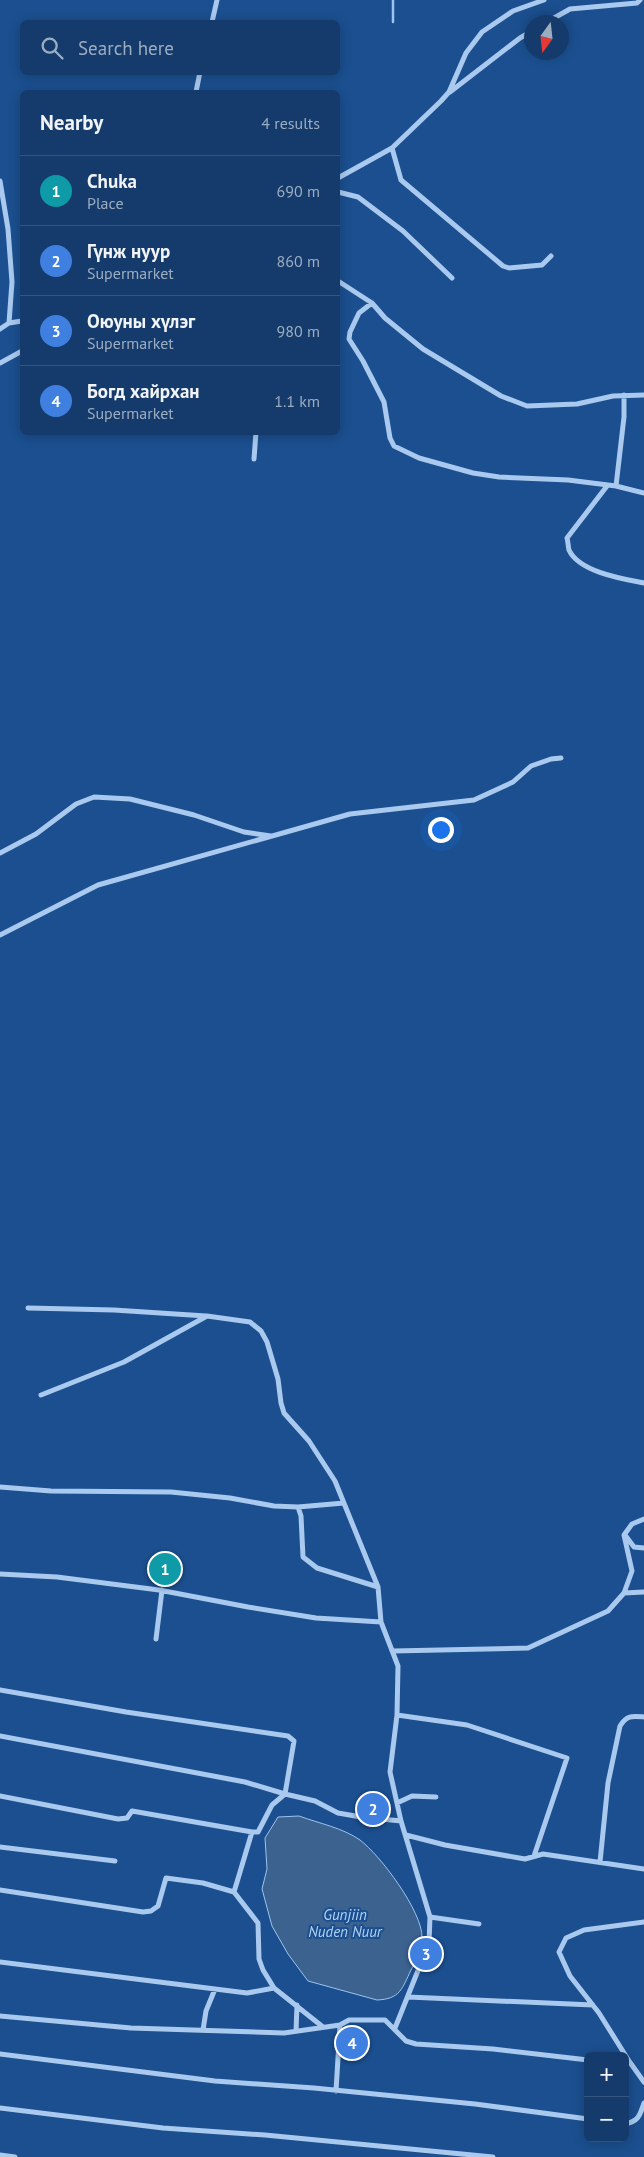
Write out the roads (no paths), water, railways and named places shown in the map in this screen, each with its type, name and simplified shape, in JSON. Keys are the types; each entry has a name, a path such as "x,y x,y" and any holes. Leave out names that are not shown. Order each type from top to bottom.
{"street":[{"path":"212,20 217,0"},
{"path":"449,92 466,53 482,32 513,11 544,0"},
{"path":"560,15 570,10 637,2 640,0"},
{"path":"340,177 392,148 449,92 524,36"},
{"path":"196,90 199,75"},
{"path":"392,148 401,180 503,266 510,268 542,265 551,256"},
{"path":"0,181 8,229 12,282 9,323"},
{"path":"340,192 358,197 403,230 452,278"},
{"path":"340,282 372,303 385,318 423,349 501,396 528,406 577,404 624,395 644,395"},
{"path":"372,303 359,313 350,332 349,339 363,361 384,402 390,438 394,446 419,458 473,473 499,477 568,480 616,486 620,489 644,492"},
{"path":"0,330 9,323 20,321"},
{"path":"0,364 20,352"},
{"path":"616,486 624,417 624,395"},
{"path":"254,459 256,435"},
{"path":"607,486 567,538 569,550 579,562 614,578 644,583"},
{"path":"0,935 98,885 165,865 274,837 350,814 474,800 513,782 531,766 551,759 561,758"},
{"path":"0,853 36,834 76,804 94,797 130,799 194,815 244,832 274,837"},
{"path":"28,1308 234,1316"},
{"path":"41,1395 124,1362 207,1316 250,1322 261,1331 272,1355 284,1414 309,1441 335,1481 344,1503 378,1587 381,1622 398,1666 397,1715 390,1772 401,1821 430,1917 429,1943 395,2028"},
{"path":"0,1488 51,1491 172,1492 230,1498 274,1506 298,1507 344,1503"},
{"path":"298,1507 302,1516 303,1557 318,1568 378,1587"},
{"path":"624,1534 632,1524 644,1519"},
{"path":"624,1534 634,1547 644,1548"},
{"path":"393,1651 528,1648 608,1611 624,1593 632,1571 624,1534"},
{"path":"0,1574 57,1577 162,1590 248,1608 316,1618 381,1622"},
{"path":"156,1638 162,1590"},
{"path":"624,1593 644,1592"},
{"path":"0,1690 126,1712 288,1736 294,1741 285,1794 272,1805 258,1832 132,1811 127,1818 118,1820 0,1796"},
{"path":"397,1715 467,1725 528,1743 567,1758 534,1856"},
{"path":"600,1862 608,1783 620,1726 625,1718 630,1716 644,1718"},
{"path":"0,1736 245,1782 315,1801 338,1813 401,1821"},
{"path":"397,1803 412,1796 436,1797"},
{"path":"234,1892 252,1832"},
{"path":"406,1835 445,1845 526,1859 543,1854 644,1869"},
{"path":"0,1847 115,1861"},
{"path":"0,1890 144,1912 151,1912 158,1906 166,1878 203,1883 234,1892 258,1923 259,1959 263,1970 274,1988 323,2027"},
{"path":"430,1917 479,1924"},
{"path":"621,2052 593,2006 570,1976 559,1952 566,1938 584,1930 644,1922"},
{"path":"0,1962 247,1993 274,1988"},
{"path":"203,2030 206,2011 216,1989"},
{"path":"408,1997 593,2006"},
{"path":"296,2031 297,2005"},
{"path":"0,2016 131,2028 284,2033 340,2025 349,2020 385,2020 406,2041 416,2044 493,2049 584,2060"},
{"path":"336,2090 340,2025"},
{"path":"0,2054 206,2080 336,2090 475,2104 584,2118"},
{"path":"629,2063 644,2082"},
{"path":"629,2123 638,2119 644,2103"},
{"path":"0,2108 164,2128 265,2135 493,2157"},
{"path":"0,2155 14,2157"}],"water":[{"name":"Gunjiin Nuden Nuur","path":"299,1816 338,1829 360,1840 389,1871 416,1914 422,1938 420,1950 402,1988 391,1998 377,2000 308,1981 288,1954 272,1926 262,1889 267,1869 265,1838 278,1817"}],"waterway":[{"path":"393,0 393,22"}],"place":[{"name":"Chuka","path":"165,1569"},
{"name":"Гүнж нуур","path":"373,1809"},
{"name":"Оюуны хүлэг","path":"426,1954"},
{"name":"Богд хайрхан","path":"352,2043"}]}
